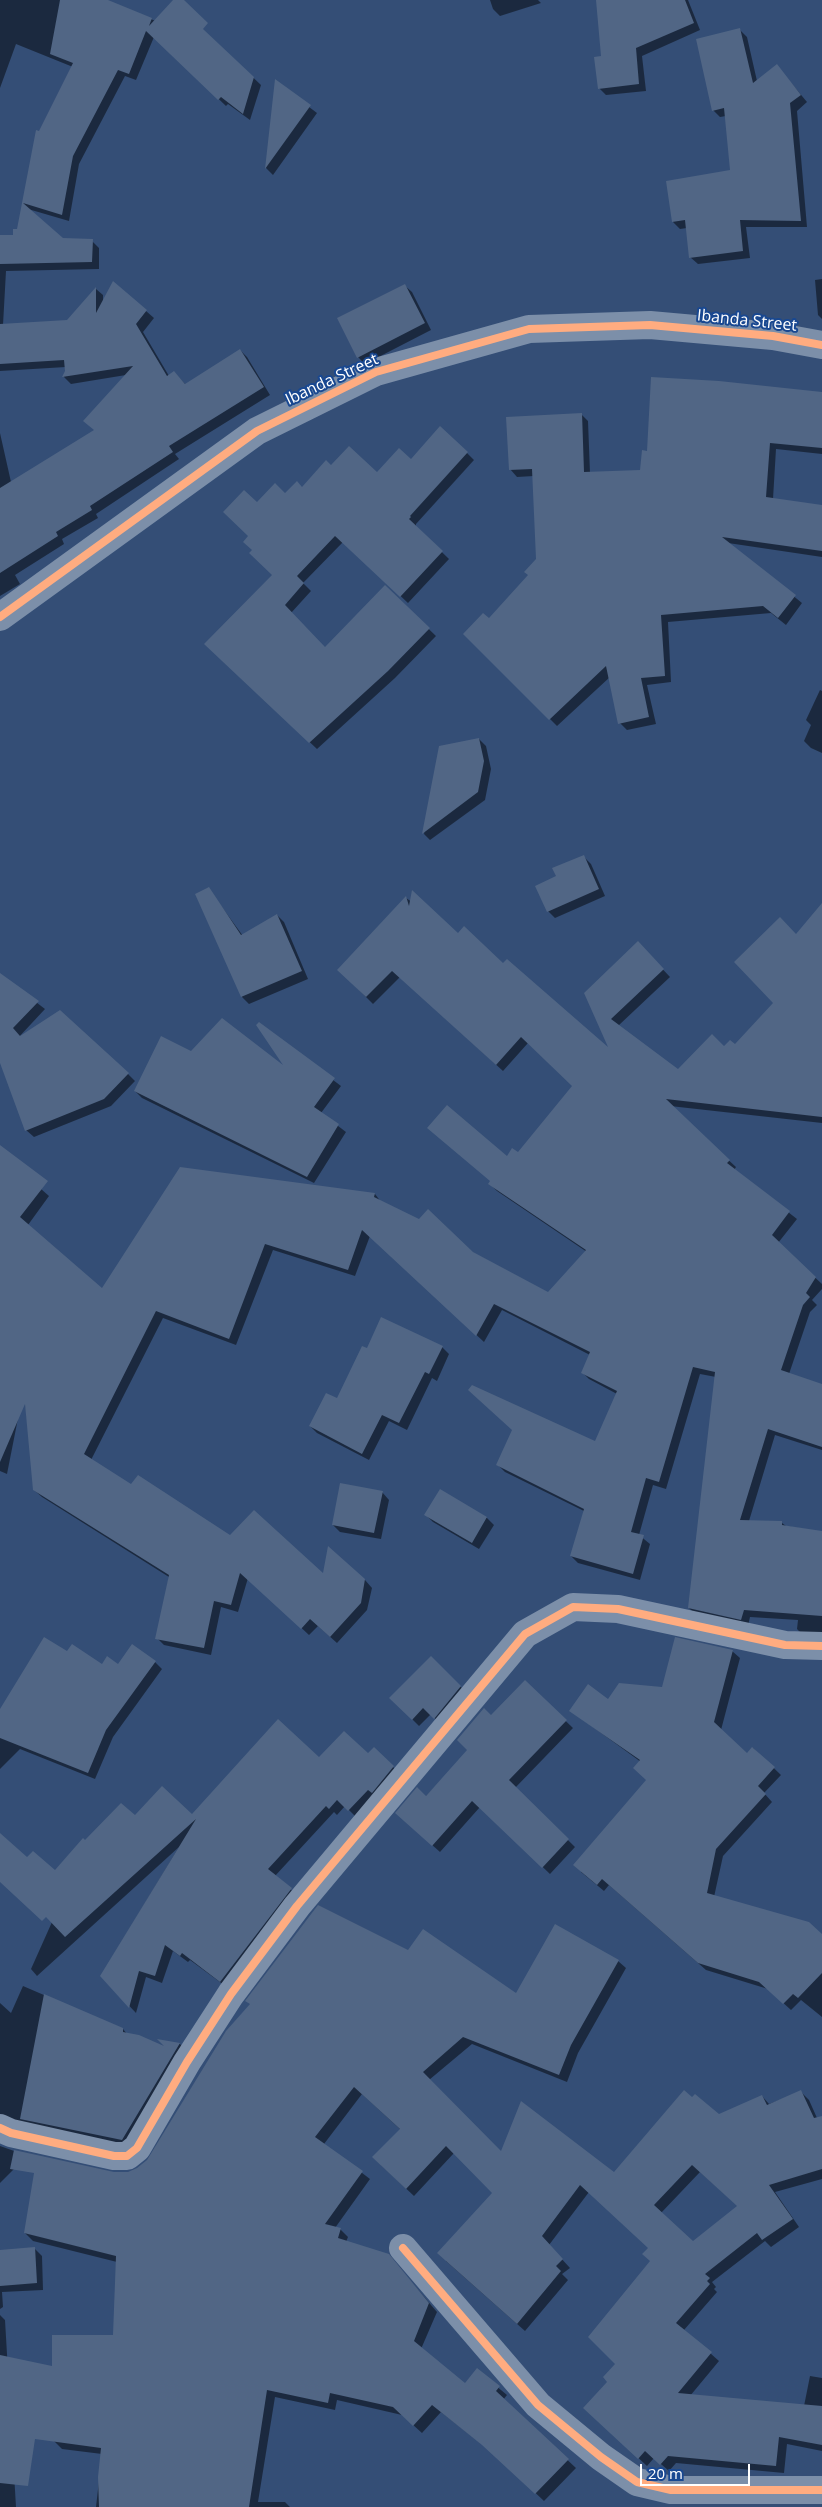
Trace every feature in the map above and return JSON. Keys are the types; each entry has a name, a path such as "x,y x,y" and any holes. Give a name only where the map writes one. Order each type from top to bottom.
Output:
{"street":[{"name":"Ibanda Street","path":"0,617 257,431 376,372 529,329 650,325 773,336 822,345"},
{"path":"0,2128 11,2133 114,2156 127,2156 137,2148 187,2062 231,1994 297,1906 525,1634 572,1606 618,1609 784,1645 822,1646"},
{"path":"403,2248 538,2405 601,2457 637,2482 671,2490 822,2490"}],"building":[{"path":"60,0 108,0 152,18 149,26 173,0 184,0 208,23 203,29 254,77 243,114 221,97 218,100 146,31 129,74 118,70 73,156 62,215 23,203 63,238 93,239 92,262 0,264 0,235 13,235 13,229 17,229 36,130 39,131 73,63 50,54"},
{"path":"596,0 685,0 694,23 636,48 639,84 598,89 594,57 601,56"},
{"path":"740,28 753,83 777,64 801,95 790,103 801,221 740,220 743,251 689,258 685,220 672,222 666,181 730,170 724,108 712,111 696,39"},
{"path":"275,79 311,105 265,169"},
{"path":"113,281 147,310 136,324 167,376 174,371 185,384 240,349 264,387 169,446 173,452 90,506 92,510 56,532 58,536 0,573 0,488 94,430 83,421 133,366 62,377 65,371 64,360 0,364 0,324 67,320 96,287 96,313"},
{"path":"405,284 425,323 357,358 337,318"},
{"path":"651,377 719,381 822,392 822,448 770,443 766,497 822,505 822,551 722,537 796,595 778,618 763,606 661,615 665,676 641,678 649,717 618,724 606,666 549,720 463,634 483,613 489,618 528,575 524,572 536,559 532,469 509,470 506,417 582,413 584,472 640,470 642,450 647,451"},
{"path":"440,426 468,452 409,519 443,551 400,597 335,536 297,576 304,583 285,605 325,647 385,585 430,628 388,671 309,743 204,644 272,575 249,553 252,550 243,542 248,536 223,512 244,490 257,502 275,483 285,493 297,481 302,487 326,460 331,465 349,446 377,472 399,448 411,459"},
{"path":"479,738 484,761 478,792 422,834 439,746"},
{"path":"584,855 599,889 547,912 535,886 556,876 552,868"},
{"path":"209,887 241,935 277,914 302,971 241,997 195,894"},
{"path":"412,890 458,933 464,926 503,963 507,959 608,1047 584,993 638,941 664,969 611,1019 678,1069 712,1034 724,1046 730,1040 735,1044 773,1003 734,962 780,917 796,934 822,903 822,1117 666,1099 730,1160 727,1163 790,1211 772,1235 816,1277 806,1293 810,1297 803,1305 781,1370 822,1384 822,1447 768,1429 740,1520 782,1521 782,1525 822,1531 822,1616 744,1610 741,1620 688,1608 715,1372 693,1367 659,1482 646,1478 631,1532 644,1535 633,1574 570,1556 584,1509 496,1465 512,1430 468,1390 472,1385 595,1441 617,1391 581,1373 590,1352 494,1304 476,1336 362,1230 348,1270 265,1244 229,1339 156,1311 84,1454 131,1484 138,1475 230,1535 254,1510 323,1573 328,1546 365,1579 361,1603 330,1637 310,1619 301,1629 240,1573 231,1605 214,1601 204,1648 155,1639 169,1575 33,1490 25,1404 0,1462 0,1145 48,1181 20,1217 102,1288 180,1167 375,1193 374,1197 419,1219 428,1209 473,1252 548,1292 586,1250 488,1184 490,1181 427,1128 447,1105 507,1156 512,1148 518,1152 572,1086 521,1037 496,1065 392,971 366,997 337,970 406,896 409,906"},
{"path":"0,973 39,1001 13,1028 20,1036 60,1010 129,1073 104,1099 25,1131 0,1063"},
{"path":"222,1018 283,1065 256,1025 259,1022 335,1078 314,1107 339,1124 307,1177 134,1091 161,1036 191,1051"},
{"path":"381,1317 443,1346 429,1374 425,1372 399,1423 382,1415 362,1454 309,1426 326,1393 337,1398 362,1346 367,1348"},
{"path":"340,1483 383,1491 374,1533 332,1525"},
{"path":"440,1489 487,1517 472,1543 424,1515"},
{"path":"44,1637 67,1651 72,1644 102,1664 107,1656 118,1664 132,1644 156,1661 106,1730 88,1773 0,1738 0,1709"},
{"path":"675,1637 733,1650 714,1722 747,1753 752,1747 775,1767 758,1786 766,1794 716,1849 707,1893 809,1922 822,1934 822,1973 798,1998 793,1994 783,2004 759,1982 698,1963 602,1879 597,1885 573,1865 646,1780 633,1768 640,1760 569,1711 588,1684 608,1699 619,1683 662,1687"},
{"path":"431,1656 461,1686 434,1719 423,1708 412,1720 389,1698"},
{"path":"525,1680 567,1720 509,1780 569,1839 542,1868 472,1801 432,1846 395,1813 417,1787 426,1796 467,1750 457,1740 484,1708 491,1715"},
{"path":"278,1719 319,1757 344,1731 368,1753 374,1747 394,1766 372,1793 368,1790 348,1811 337,1800 329,1809 326,1806 268,1869 292,1888 220,1982 182,1953 180,1956 165,1945 155,1976 139,1971 129,2008 100,1976 196,1819 65,1937 46,1917 42,1921 0,1882 0,1833 27,1857 33,1851 55,1870 83,1838 85,1840 121,1803 135,1815 162,1786 192,1814"},
{"path":"318,1905 408,1950 423,1929 516,1993 555,1924 619,1960 571,2045 559,2075 463,2037 423,2072 501,2151 521,2101 614,2172 684,2090 692,2097 695,2094 719,2114 762,2095 767,2105 801,2090 814,2118 822,2116 822,2169 769,2185 793,2219 762,2240 757,2233 705,2274 710,2278 707,2281 710,2284 676,2323 712,2352 678,2393 822,2406 822,2445 779,2437 776,2466 668,2456 660,2465 645,2451 638,2459 583,2408 607,2382 603,2377 615,2364 588,2337 650,2261 642,2254 648,2248 580,2185 542,2236 563,2259 556,2266 561,2271 517,2324 437,2253 492,2193 446,2146 406,2189 372,2157 400,2129 354,2087 315,2137 363,2171 325,2224 341,2228 338,2238 389,2254 429,2303 414,2341 465,2383 477,2368 500,2386 496,2391 569,2459 535,2494 482,2445 432,2405 413,2426 393,2407 330,2393 328,2403 267,2390 249,2507 99,2507 98,2477 101,2448 35,2439 28,2486 0,2483 0,2355 52,2366 52,2335 113,2335 116,2256 24,2233 34,2173 10,2169 14,2150 114,2172 128,2172 137,2168 147,2160 226,2031 250,2004 245,2001","holes":["692,2165 737,2206 693,2241 654,2205"]},
{"path":"44,1994 123,2028 123,2032 139,2035 164,2046 157,2039 180,2043 122,2140 20,2119"},
{"path":"35,2247 37,2283 0,2286 0,2250"}],"cycle path":[{"path":"0,617 257,431 376,372 529,329 650,325 773,336 822,345"},
{"path":"0,2128 11,2133 114,2156 127,2156 137,2148 187,2062 231,1994 297,1906 525,1634 573,1607 618,1609 785,1645 822,1646"},
{"path":"403,2248 538,2405 601,2457 637,2482 671,2490 822,2490"}]}
